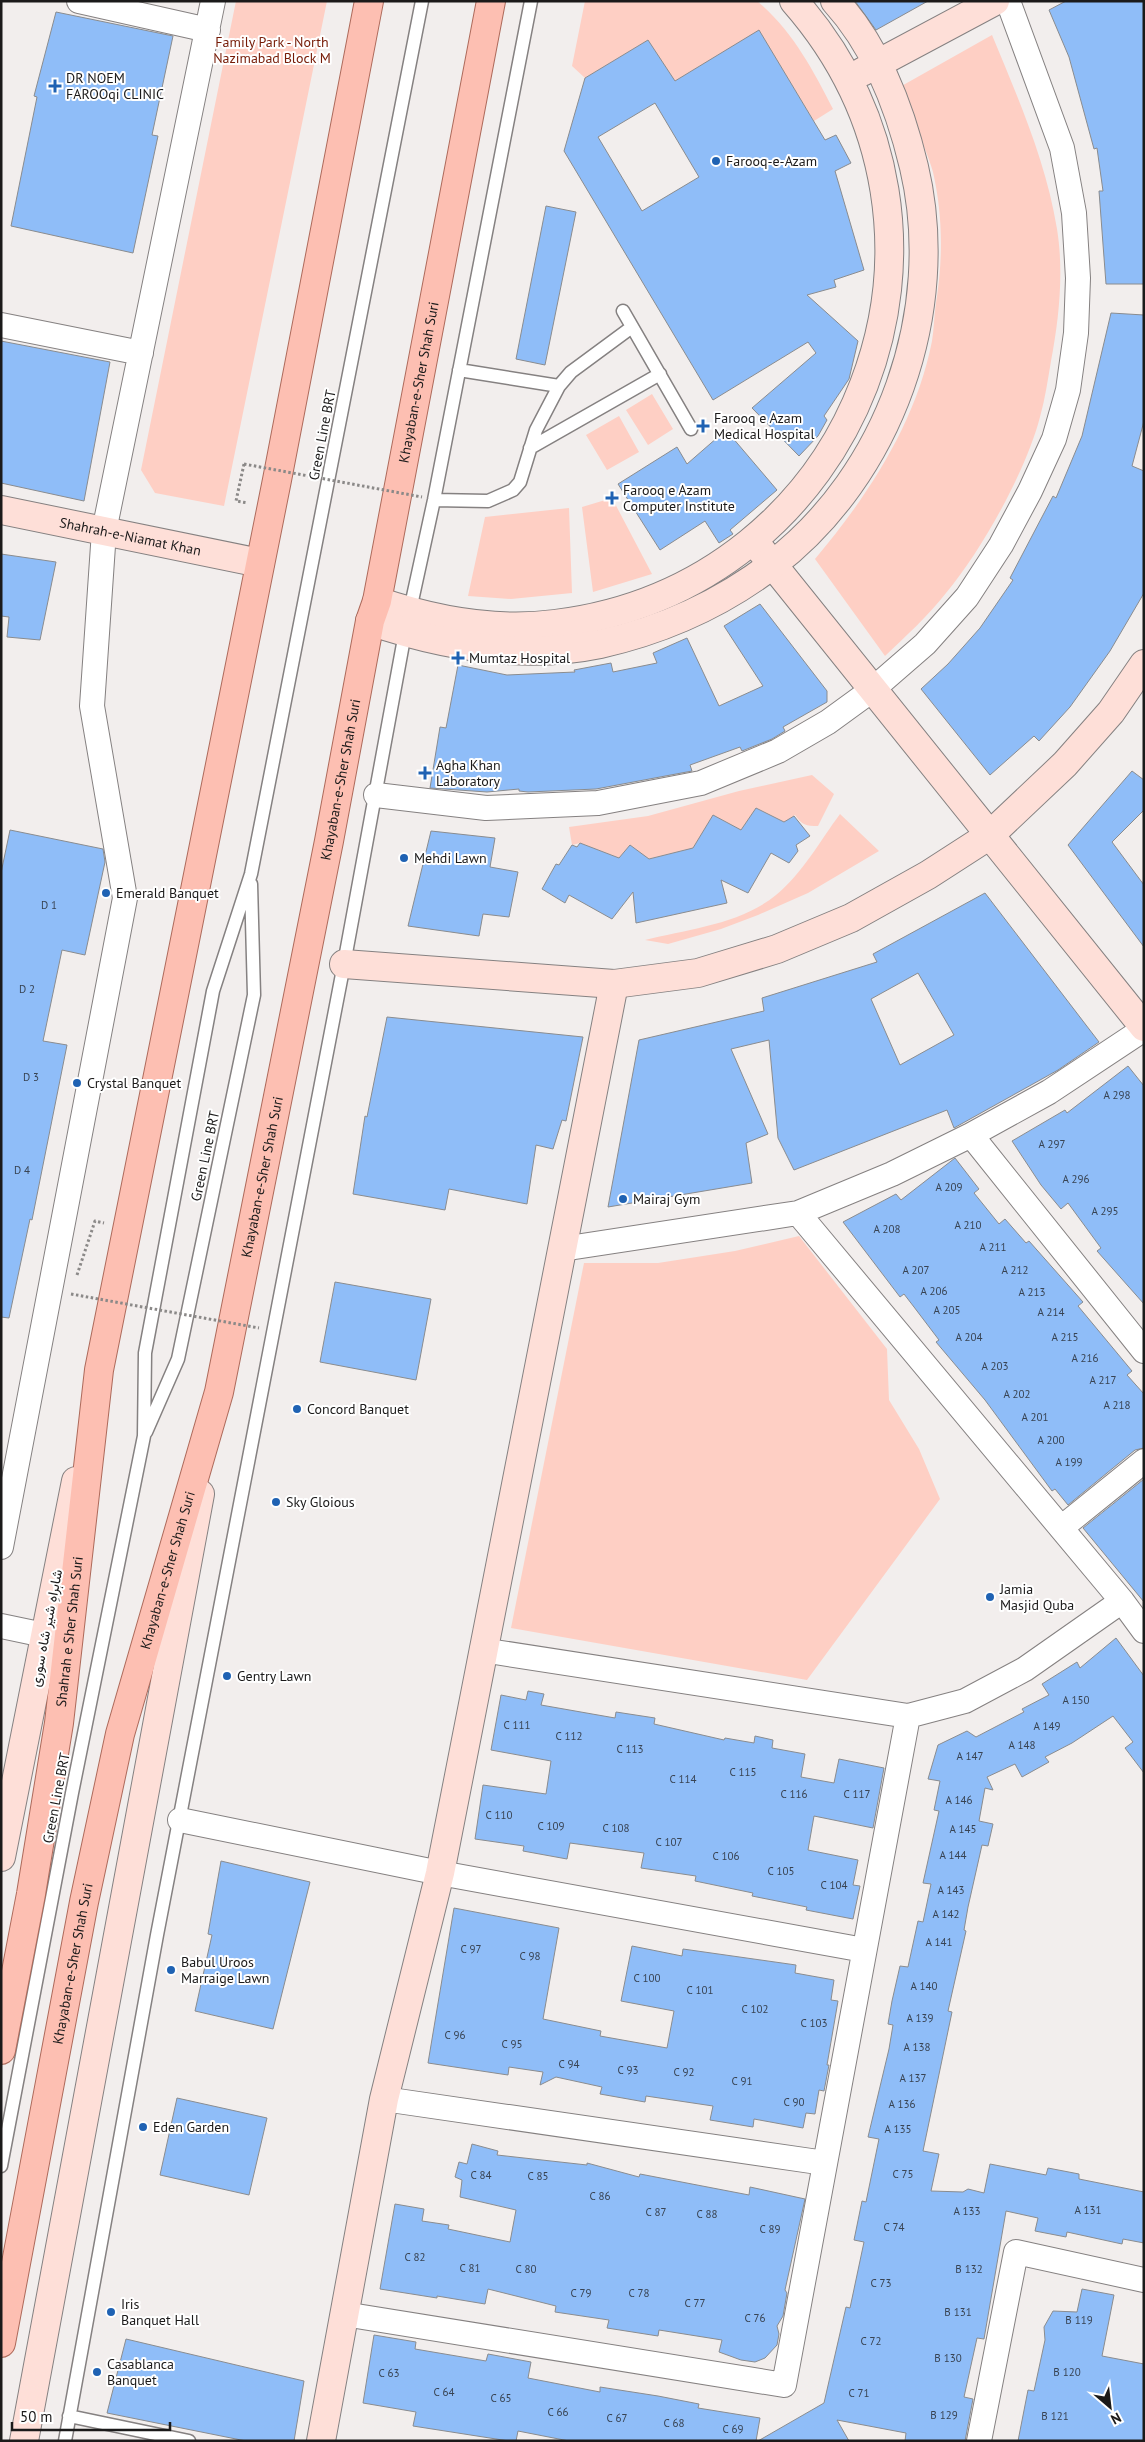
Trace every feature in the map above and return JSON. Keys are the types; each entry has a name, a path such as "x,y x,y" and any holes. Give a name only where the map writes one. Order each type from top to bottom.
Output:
{"main road":[{"path":"99,1370 260,563 369,1"},
{"name":"Khayaban-e-Sher Shah Suri","path":"1,2343 84,1902 120,1734 219,1392 327,850 491,1"},
{"name":"Shahrah e Sher Shah Suri","path":"1,2050 31,1894 59,1723 99,1370"}],"street":[{"path":"79,1 208,30"},
{"path":"1,1547 125,898 92,706 104,530 213,1"},
{"path":"408,623 482,625 564,622 626,609 693,581 753,540 799,496 836,444 864,387 883,326 890,263 887,200 874,138 850,79 817,27 794,1"},
{"path":"373,611 469,647 533,651 598,644 660,627 719,600 773,564 823,517 865,461 896,399 916,333 924,264 921,195 905,128 878,64 835,1"},
{"path":"850,79 996,1"},
{"path":"376,795 486,808 598,804 692,785 778,751 828,722 872,690 925,644 972,589 1001,546 1030,491 1054,439 1068,390 1076,333 1078,278 1074,213 1062,148 1008,1"},
{"path":"1,325 141,352"},
{"name":"Shahrah-e-Niamat Khan","path":"1,510 260,563"},
{"path":"562,1248 798,1213 892,1174 971,1135 1050,1092 1144,1028 753,540"},
{"path":"344,964 614,984 698,972 778,949 859,913 928,876 990,835 1065,764 1111,712 1144,664"},
{"path":"321,2441 384,2099 440,1873 482,1650 614,984"},
{"path":"971,1135 1144,1351"},
{"path":"798,1213 1122,1601 1144,1631"},
{"name":"شاہراہِ شیر شاہ سوری","path":"1,1857 44,1635 99,1370"},
{"path":"24,2441 219,1392"},
{"path":"1061,1528 1144,1461"},
{"path":"482,1650 908,1716 965,1702 1025,1668 1122,1601"},
{"path":"1,1626 44,1635"},
{"path":"344,2314 784,2385 908,1716"},
{"path":"180,1820 440,1873 864,1950"},
{"path":"384,2099 825,2164"},
{"path":"979,2441 1016,2252 1144,2280"}],"lane":[{"name":"Green Line BRT","path":"1,2166 72,1793 144,1436 145,1353 213,991 251,874 422,1"},
{"path":"65,2441 180,1820 376,795 408,623 428,499 459,370 531,1"},
{"path":"622,311 691,429"},
{"path":"428,499 488,501 513,490 520,482 536,430 560,386 571,372 632,327"},
{"path":"459,370 560,386"},
{"path":"530,448 660,374"},
{"name":"Green Line BRT","path":"144,1436 178,1359 254,995 251,874"},
{"path":"69,2416 189,2441"}],"path":[{"path":"244,464 428,499"},
{"path":"77,1276 95,1221"},
{"path":"74,1285 71,1294 259,1328"}],"green space":[{"name":"Family Park - North Nazimabad Block M","path":"236,1 327,1 224,506 155,493 141,470"},
{"path":"585,1 757,1 781,25 801,51 833,109 814,121 759,31 675,81 648,40 585,78 572,66"},
{"path":"992,35 1038,154 1046,179 1057,229 1060,295 1048,382 1040,417 1024,461 1014,485 988,533 960,575 939,601 917,626 885,656 815,559 853,510 887,457 914,401 925,371 932,341 941,254 939,205 930,162 898,88"},
{"path":"652,394 673,429 648,445 626,410"},
{"path":"619,416 639,452 607,470 586,435"},
{"path":"612,498 652,574 593,592 582,507"},
{"path":"569,508 572,593 511,599 468,596 485,517"},
{"path":"812,775 834,794 818,826 805,824 795,815 784,822 756,808 741,830 713,815 690,853 685,850 648,859 630,845 619,858 580,843 572,845 569,827 648,816 739,791"},
{"path":"840,814 879,851 808,893 758,915 721,929 668,944 645,940 731,919 762,905 776,895 794,877"},
{"path":"799,1236 887,1349 889,1400 919,1449 940,1499 807,1680 511,1628 584,1263 658,1263 735,1251"}],"building":[{"path":"855,1 928,1 876,30"},
{"path":"1066,1 1144,1 1144,284 1106,284 1099,191 1103,191 1097,148 1094,149 1069,57 1049,10"},
{"path":"56,12 173,36 152,135 158,136 133,253 11,226 37,97 34,96"},
{"path":"759,30 825,140 836,135 851,163 835,171 864,270 834,280 836,287 807,295 858,341 849,379 824,416 827,420 818,436 799,456 752,408 816,353 808,342 713,400 564,151 585,78 648,40 675,81","holes":["655,103 699,177 642,211 598,137"]},
{"path":"546,206 576,212 545,365 516,359"},
{"path":"1111,313 1144,315 1144,421 1132,466 1144,471 1144,593 1110,651 1070,707 1039,741 1034,736 990,775 921,689 948,664 980,628 1013,580 1010,578 1053,496 1056,498 1082,436"},
{"path":"1,341 110,362 84,501 1,483"},
{"path":"726,430 777,490 730,530 733,534 719,543 705,521 660,550 618,484 677,447 687,464"},
{"path":"1,554 56,562 40,640 7,637 9,617 1,616"},
{"path":"760,604 827,691 827,702 783,727 785,731 772,739 742,751 740,747 690,765 692,771 596,789 528,792 519,791 519,789 487,792 430,788 440,727 446,728 458,665 507,675 575,672 574,670 611,663 613,672 657,663 653,653 687,638 719,706 763,686 724,626"},
{"path":"1132,771 1144,780 1144,810 1112,842 1144,885 1144,947 1068,845"},
{"path":"756,808 784,822 794,816 810,836 796,845 798,851 789,863 771,853 748,893 721,880 727,903 636,923 633,892 612,919 569,895 565,903 542,889 556,864 559,865 572,845 577,847 580,843 619,858 630,845 649,859 693,848 713,815 741,830"},
{"path":"10,830 103,849 105,862 85,955 62,950 43,1041 67,1045 32,1220 30,1219 9,1318 1,1317 1,873"},
{"path":"431,831 495,838 490,867 518,872 509,917 483,914 479,936 408,926"},
{"path":"985,893 1099,1042 1058,1070 954,1128 947,1110 794,1170 778,1138 769,1040 731,1049 768,1134 746,1143 752,1183 608,1207 639,1040 764,1011 762,998 877,962 873,954","holes":["918,973 954,1035 900,1065 871,999"]},
{"path":"387,1017 583,1037 566,1121 562,1120 553,1149 536,1145 527,1204 449,1189 445,1210 353,1194 365,1116 367,1117"},
{"path":"1128,1066 1144,1086 1144,1304 1097,1251 1101,1248 1068,1203 1061,1209 1041,1185 1012,1141 1065,1110 1067,1113"},
{"path":"955,1158 979,1189 974,1193 999,1224 1005,1219 1026,1243 1029,1241 1083,1302 1078,1306 1132,1371 1127,1375 1144,1394 1144,1448 1135,1450 1068,1505 1055,1489 1052,1491 985,1400 936,1342 939,1340 904,1294 900,1297 843,1222 896,1194 901,1200"},
{"path":"335,1282 431,1299 416,1380 320,1362"},
{"path":"1144,1479 1144,1602 1083,1528"},
{"path":"1116,1638 1144,1676 1144,1773 1125,1748 1133,1742 1113,1716 1072,1743 1045,1757 1049,1762 1022,1777 1015,1764 987,1777 993,1790 985,1788 979,1821 993,1824 988,1846 982,1845 968,1907 964,1930 966,1931 948,2011 952,2012 923,2151 939,2154 931,2191 963,2192 968,2189 984,2193 990,2164 1046,2175 1048,2168 1079,2174 1079,2179 1144,2192 1144,2243 1123,2239 1122,2244 1067,2232 1066,2237 1035,2231 1038,2218 1006,2211 984,2339 977,2338 964,2397 973,2399 965,2441 905,2441 906,2433 837,2420 849,2441 758,2441 824,2403 846,2307 850,2308 864,2242 854,2240 862,2201 866,2202 879,2139 868,2137 889,2049 893,2025 888,2024 892,2001 900,1966 908,1967 918,1921 923,1922 931,1884 923,1883 939,1811 934,1810 940,1781 928,1779 938,1745 967,1731 976,1737 1024,1712 1022,1709 1049,1695 1042,1684 1077,1662 1080,1668"},
{"path":"528,1691 544,1694 541,1705 615,1718 616,1712 655,1718 654,1724 724,1740 725,1738 754,1743 755,1736 773,1740 772,1748 805,1754 801,1777 834,1783 839,1759 884,1768 873,1828 814,1816 808,1850 858,1860 853,1885 860,1886 853,1919 806,1910 807,1907 752,1896 753,1893 695,1881 696,1876 641,1868 644,1853 570,1843 567,1859 523,1851 524,1846 475,1839 483,1785 546,1794 551,1761 491,1750 501,1695 526,1700"},
{"path":"221,1861 310,1882 273,2029 195,2011 212,1935 208,1934"},
{"path":"454,1908 559,1928 543,2019 601,2031 600,2036 667,2048 674,2011 621,2001 632,1946 682,1956 683,1949 796,1965 795,1973 834,1980 831,2000 838,2001 827,2065 829,2065 824,2091 819,2090 815,2114 806,2113 803,2128 754,2119 753,2127 710,2120 713,2106 646,2096 645,2102 600,2094 602,2087 556,2077 540,2085 543,2072 509,2067 508,2075 428,2063"},
{"path":"177,2098 267,2118 249,2195 160,2175"},
{"path":"472,2144 498,2151 497,2155 587,2165 587,2163 639,2177 640,2174 749,2195 750,2187 805,2199 785,2290 787,2293 783,2316 777,2326 779,2334 777,2345 765,2358 755,2362 741,2360 719,2352 722,2340 659,2330 658,2336 607,2328 609,2320 555,2312 556,2306 488,2289 485,2304 380,2289 395,2204 424,2209 422,2221 449,2225 448,2229 510,2242 516,2210 460,2197 462,2180 455,2177 459,2162 467,2164"},
{"path":"1082,2289 1114,2295 1102,2356 1144,2364 1144,2441 1018,2441 1028,2390 1034,2391 1045,2340 1044,2327 1053,2311 1077,2312"},
{"path":"374,2335 416,2342 415,2349 486,2361 488,2354 531,2362 528,2378 600,2392 600,2387 658,2396 699,2404 698,2408 760,2418 756,2441 569,2441 518,2431 516,2441 509,2441 413,2426 416,2412 363,2403"},
{"path":"126,2339 304,2381 294,2441 246,2441 107,2413"}],"place":[{"name":"DR NOEM FAROOqi CLINIC","path":"55,86"},
{"name":"Farooq-e-Azam","path":"716,161"},
{"name":"Farooq e Azam Medical Hospital","path":"703,426"},
{"name":"Farooq e Azam Computer Institute","path":"612,498"},
{"name":"Mumtaz Hospital","path":"458,658"},
{"name":"Agha Khan Laboratory","path":"425,773"},
{"name":"Mehdi Lawn","path":"404,858"},
{"name":"Emerald Banquet","path":"106,893"},
{"name":"Crystal Banquet","path":"77,1083"},
{"name":"Mairaj Gym","path":"623,1199"},
{"name":"Concord Banquet","path":"297,1409"},
{"name":"Sky Gloious","path":"276,1502"},
{"name":"Jamia Masjid Quba","path":"990,1597"},
{"name":"Gentry Lawn","path":"227,1676"},
{"name":"Babul Uroos Marraige Lawn","path":"171,1970"},
{"name":"Eden Garden","path":"143,2127"},
{"name":"Iris Banquet Hall","path":"111,2312"},
{"name":"Casablanca Banquet","path":"97,2372"}]}
